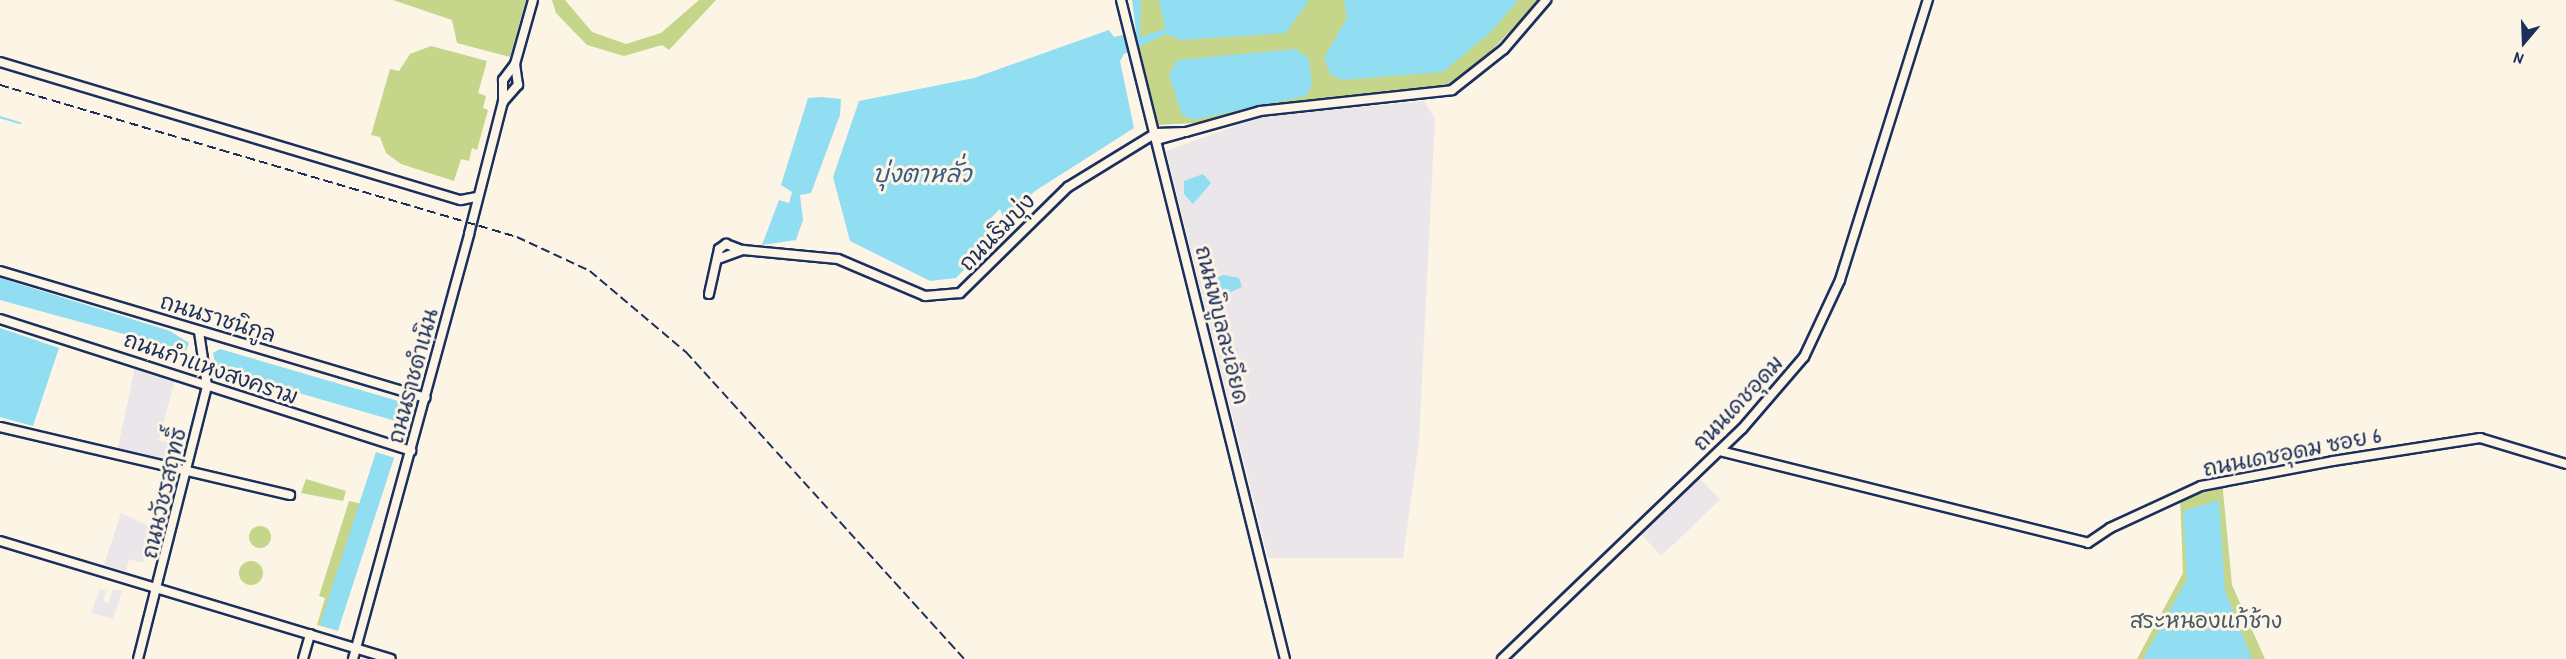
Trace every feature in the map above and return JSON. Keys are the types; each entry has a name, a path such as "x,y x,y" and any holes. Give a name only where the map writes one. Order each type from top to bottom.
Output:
{"street":[{"path":"503,102 503,80 515,64 533,0"},
{"name":"ถนนพิบูลละเอียด","path":"1121,0 1285,659"},
{"name":"ถนนริมบุ่ง","path":"709,294 718,259 743,250 838,260 925,296 949,297 972,284 1068,187 1156,136 1186,132 1260,111 1452,90 1504,49 1546,0"},
{"name":"ถนนเดชอุดม","path":"1502,659 1720,451 1776,393 1817,333 1840,280 1928,0"},
{"path":"0,62 461,200 472,210"},
{"path":"503,102 518,85 515,64"},
{"name":"ถนนราชดำเนิน","path":"353,659 411,451 472,210 503,102"},
{"path":"461,200 476,197"},
{"name":"ถนนราชนิกูล","path":"0,271 425,398"},
{"name":"ถนนกำแหงสงคราม","path":"0,319 411,451"},
{"name":"ถนนวัชรสฤทธิ์","path":"138,659 161,587 207,386 198,332"},
{"path":"0,427 186,474 290,495"},
{"name":"ถนนเดชอุดม ซอย 6","path":"1720,451 2088,543 2109,528 2201,486 2333,461 2480,438 2566,464"},
{"path":"0,541 161,587 391,659"},
{"path":"303,659 309,634"}],"shaded area":[{"path":"1424,101 1435,118 1419,441 1403,558 1268,558 1166,151 1260,117"},
{"path":"135,367 175,380 159,440 186,448 181,468 117,452"},
{"path":"1699,478 1720,500 1662,556 1641,534"},
{"path":"121,513 155,529 143,563 129,559 126,571 104,565"},
{"path":"100,589 106,591 103,601 108,603 113,589 122,591 113,619 91,613"}],"green space":[{"path":"393,0 526,0 510,57 457,43 452,20"},
{"path":"552,0 565,0 592,32 626,44 661,33 699,0 716,0 669,50 662,45 624,56 587,45 556,13"},
{"path":"1139,0 1540,0 1469,74 1445,87 1270,104 1195,123 1157,125 1138,56"},
{"path":"431,46 487,61 478,93 486,96 483,108 488,110 477,150 472,148 469,161 461,159 454,181 401,164 386,153 380,137 371,135 390,69 399,71 410,54"},
{"path":"306,479 346,491 343,501 301,493"},
{"name":"สระหนองแก้ช้าง","path":"2222,480 2232,585 2265,659 2137,659 2183,573 2180,495"},
{"path":"349,501 363,504 332,629 317,625 325,598 319,596"},
{"path":"256,526 264,526 271,533 271,541 264,548 256,548 249,541 249,533"},
{"path":"251,561 260,564 263,573 260,582 251,585 242,582 239,573 242,564"}],"water":[{"name":"บุ่งตาหลั่ว","path":"1132,0 1141,0 1140,37 1165,29 1159,0 1309,0 1286,33 1180,40 1166,34 1124,54 1120,61 1134,128 1035,191 1004,220 1000,209 990,219 995,223 1003,223 1017,209 1019,212 956,278 930,281 850,241 833,177 859,101 974,78 1109,30 1114,37 1136,32"},
{"path":"1344,0 1518,0 1492,31 1443,72 1342,80 1330,74 1324,58 1347,18"},
{"path":"1296,49 1309,59 1312,85 1306,96 1193,120 1182,115 1169,75 1177,60"},
{"path":"808,98 841,99 840,115 811,193 800,195 803,220 796,240 762,245 779,200 789,203 792,192 781,185"},
{"path":"1203,174 1211,183 1193,204 1184,194 1184,181"},
{"path":"1224,275 1239,278 1242,287 1215,299 1207,280"},
{"path":"0,278 170,331 189,343 186,351 0,300"},
{"path":"0,328 59,348 33,426 0,417"},
{"path":"220,349 412,405 406,424 216,369 213,353"},
{"path":"376,452 394,458 338,631 320,625"},
{"name":"สระหนองแก้ช้าง","path":"2219,500 2225,591 2252,659 2143,659 2187,579 2183,511"}],"waterway":[{"path":"0,117 20,123"}],"railway":[{"path":"0,85 517,237 590,271 686,352 964,659"}]}
